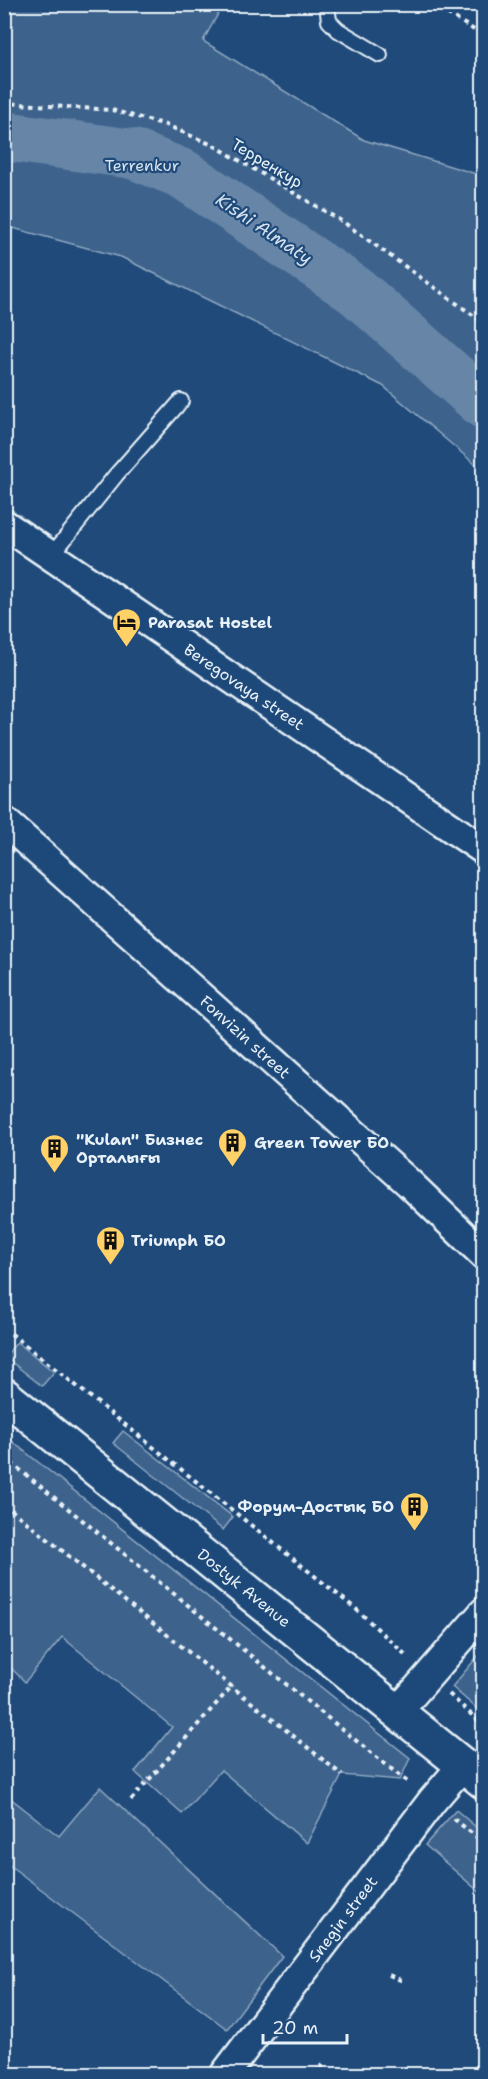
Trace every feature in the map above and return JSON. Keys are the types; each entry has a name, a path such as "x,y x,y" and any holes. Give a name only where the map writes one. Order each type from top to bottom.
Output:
{"main road":[{"name":"Dostyk Avenue","path":"4,1395 473,1774"}],"street":[{"name":"Beregovaya street","path":"4,524 483,850"},
{"name":"Fonvizin street","path":"4,821 409,1184 483,1255"},
{"path":"397,1712 483,1612"},
{"name":"Snegin street","path":"225,2074 432,1801 473,1774"}],"lane":[{"path":"327,4 329,21 338,30 380,56"},
{"path":"51,555 181,400"}],"path":[{"path":"432,4 483,36"},
{"name":"Терренкур","path":"4,103 112,111 166,125 215,146 343,222 477,318 483,325"},
{"path":"4,1328 356,1609 483,1726"},
{"path":"4,1457 411,1785"},
{"path":"4,1504 342,1775"},
{"path":"131,1800 232,1686"},
{"path":"449,1815 483,1843"},
{"path":"389,1975 403,1982"},
{"path":"320,2065 330,2074"}],"green space":[{"name":"Terrenkur","path":"4,5 223,5 203,41 364,140 483,176 483,471 383,386 121,257 5,226"},
{"path":"17,1342 54,1372 42,1386 5,1357"},
{"path":"123,1431 233,1517 223,1530 113,1443"},
{"path":"4,1435 410,1758 400,1780 342,1775 307,1843 221,1770 182,1814 135,1772 172,1727 62,1637 25,1682 5,1662 5,1600 11,1592 4,1586"},
{"path":"483,1650 483,1714 452,1687"},
{"path":"100,1787 282,1956 227,2029 5,1862 5,1794 59,1836"},
{"path":"456,1810 483,1833 483,1895 425,1845"}],"waterway":[{"name":"Kіshі Almaty","path":"4,136 133,154 183,174 356,291 484,404"}],"place":[{"name":"Parasat Hostel","path":"127,648"},
{"name":"Green Tower БО","path":"233,1168"},
{"name":"\"Kulan\" Бизнес Орталығы","path":"55,1174"},
{"name":"Triumph БО","path":"110,1266"},
{"name":"Форум-Достық БО","path":"415,1532"}]}
